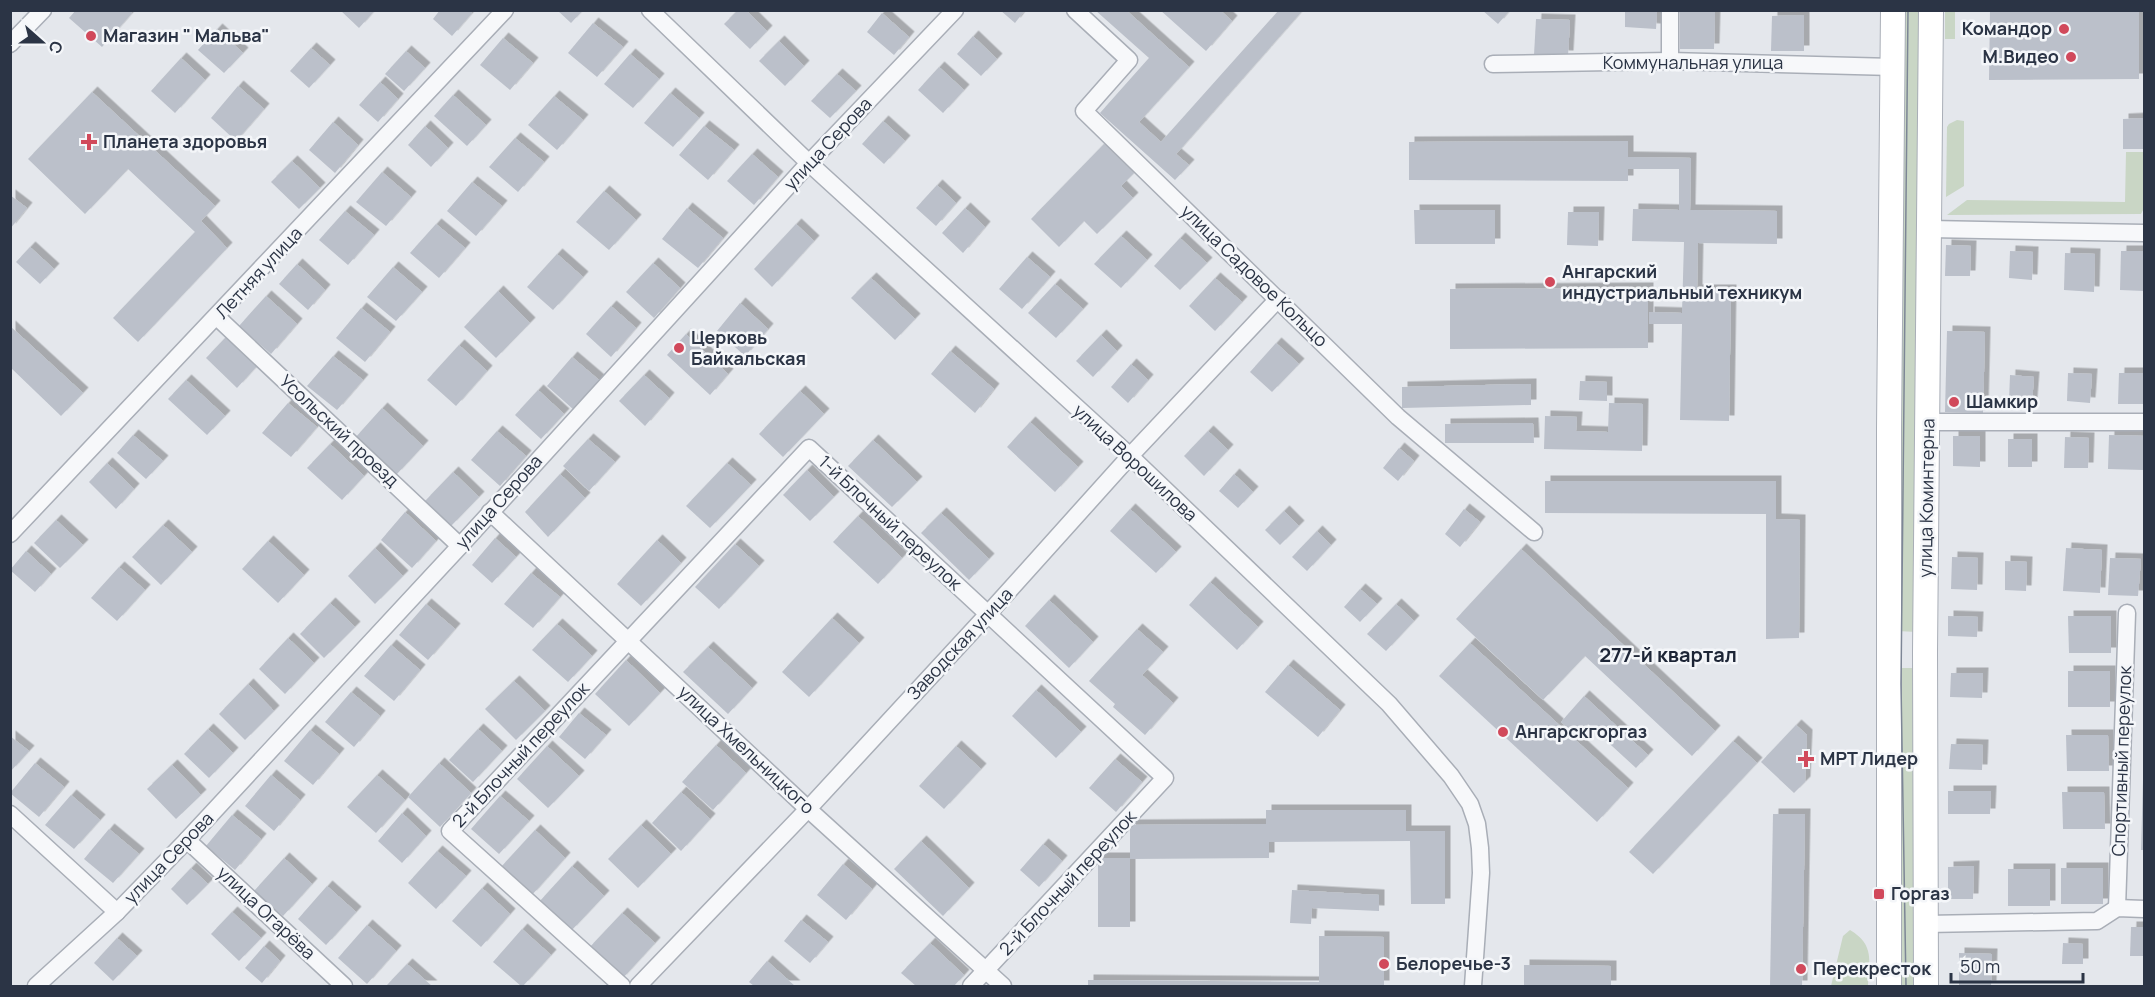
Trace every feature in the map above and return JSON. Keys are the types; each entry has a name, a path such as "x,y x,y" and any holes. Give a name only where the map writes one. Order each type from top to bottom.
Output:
{"street":[{"path":"10,44 43,10"},
{"name":"Летняя улица","path":"10,534 505,10"},
{"name":"улица Ворошилова","path":"650,10 809,163 1130,456 1389,704 1451,776 1470,804 1477,825 1481,873 1473,987"},
{"name":"улица Серова","path":"36,987 117,912 187,840 460,546 809,163 955,10"},
{"name":"улица Садовое Кольцо","path":"1075,10 1129,60 1084,111 1398,417 1534,532"},
{"path":"1670,10 1670,61"},
{"name":"улица Коминтерна","path":"1889,987 1888,652 1893,10"},
{"name":"улица Коминтерна","path":"1926,987 1925,652 1931,10"},
{"name":"Коммунальная улица","path":"1493,64 1670,61 1893,67"},
{"path":"1930,229 2145,233"},
{"name":"Заводская улица","path":"638,987 808,808 988,614 1130,456 1278,299"},
{"name":"Усольский проезд","path":"217,317 460,546"},
{"path":"1928,422 2145,422"},
{"name":"1-й Блочный переулок","path":"629,641 809,448 1165,778"},
{"name":"улица Хмельницкого","path":"490,512 1003,987"},
{"name":"Спортивный переулок","path":"2117,908 2127,613"},
{"name":"2-й Блочный переулок","path":"622,987 450,831 629,641"},
{"path":"1888,652 1925,652"},
{"name":"2-й Блочный переулок","path":"971,987 1165,778"},
{"path":"10,814 117,912"},
{"name":"улица Огарёва","path":"187,840 344,987"},
{"path":"1926,924 2097,921 2117,908 2145,909"}],"green space":[{"path":"1920,10 1917,632 1897,631 1898,11"},
{"path":"1945,11 1955,11 1955,39 1945,39"},
{"path":"1957,120 1964,121 1964,186 1946,197 1947,127"},
{"path":"2126,152 2144,152 2144,208 2141,214 1947,215 1967,200 2125,202"},
{"path":"1896,668 1916,668 1916,986 1896,986"},
{"path":"1850,930 1864,942 1869,954 1868,986 1831,986 1843,936"}],"building":[{"path":"76,10 129,10 132,13 102,47 69,18"},
{"path":"340,10 375,10 359,28"},
{"path":"440,10 470,10 472,13 452,36 433,19"},
{"path":"557,10 583,10 571,23"},
{"path":"738,10 746,10 767,31 750,49 724,24"},
{"path":"1000,10 1025,10 1015,23"},
{"path":"1095,10 1126,10 1189,67 1139,122 1161,142 1279,10 1303,10 1176,154 1189,165 1175,180 1100,113 1149,58"},
{"path":"1160,10 1220,10 1232,21 1206,51"},
{"path":"1482,10 1510,10 1498,24"},
{"path":"1625,10 1657,10 1656,29 1625,27"},
{"name":"Командор","path":"1990,10 2139,10 2139,79 1989,80"},
{"path":"1680,11 1715,12 1714,49 1680,49"},
{"path":"882,13 909,37 894,55 867,32"},
{"path":"1804,15 1804,51 1771,51 1772,16"},
{"path":"1536,19 1570,20 1568,56 1534,55"},
{"path":"593,23 623,47 597,77 568,53"},
{"path":"217,29 243,53 224,73 198,50"},
{"path":"973,36 997,59 981,76 957,54"},
{"path":"503,38 533,63 510,90 480,65"},
{"path":"779,41 804,66 785,86 759,61"},
{"path":"311,48 330,65 309,88 290,71"},
{"path":"406,51 425,68 404,91 385,74"},
{"path":"630,54 659,79 633,108 604,84"},
{"path":"181,58 205,80 175,113 151,91"},
{"path":"939,67 964,90 943,113 918,90"},
{"path":"837,74 856,91 830,118 811,101"},
{"path":"380,82 398,99 378,122 359,105"},
{"path":"238,86 264,109 236,141 211,118"},
{"path":"92,92 215,206 201,221 227,248 138,342 113,318 195,232 128,169 85,214 28,159"},
{"path":"670,93 699,118 673,147 644,123"},
{"path":"453,95 486,125 467,146 434,116"},
{"path":"554,96 583,120 557,150 528,125"},
{"path":"2144,118 2144,149 2123,149 2123,119"},
{"path":"883,121 905,141 884,164 862,144"},
{"path":"333,122 358,145 335,173 309,150"},
{"path":"425,126 448,148 431,167 408,145"},
{"path":"704,126 734,150 708,180 679,155"},
{"path":"515,138 544,162 518,192 489,167"},
{"path":"1628,141 1628,157 1691,158 1690,210 1777,211 1777,244 1698,243 1697,290 1731,290 1729,421 1680,420 1682,324 1649,324 1649,312 1682,313 1684,242 1632,241 1633,209 1679,210 1679,169 1628,169 1628,181 1409,180 1409,142"},
{"path":"1104,144 1134,173 1121,186 1133,198 1097,234 1084,221 1059,247 1031,219"},
{"path":"752,154 778,177 754,205 727,181"},
{"path":"292,161 320,188 299,209 271,182"},
{"path":"382,172 411,197 386,226 356,202"},
{"path":"472,182 502,206 476,236 447,211"},
{"path":"937,185 956,203 936,226 916,208"},
{"path":"604,191 636,220 609,250 576,222"},
{"path":"10,195 27,208 10,229"},
{"path":"687,208 723,238 698,268 662,239"},
{"path":"965,208 985,227 963,253 942,233"},
{"path":"1414,210 1495,210 1495,244 1415,244"},
{"path":"345,211 374,235 348,265 319,240"},
{"path":"1568,212 1599,212 1598,246 1567,245"},
{"path":"436,224 465,248 439,278 410,253"},
{"path":"796,224 814,241 772,287 754,269"},
{"path":"1121,236 1147,260 1121,288 1094,264"},
{"path":"1180,238 1207,263 1180,290 1154,266"},
{"path":"1946,245 1971,246 1970,276 1945,276"},
{"path":"30,247 54,269 40,284 16,262"},
{"path":"2010,251 2033,252 2032,280 2009,278"},
{"path":"2121,251 2144,251 2144,291 2120,290"},
{"path":"2065,253 2095,254 2094,292 2064,290"},
{"path":"557,254 583,277 553,310 527,287"},
{"path":"1027,257 1050,277 1022,309 999,289"},
{"path":"653,263 680,288 654,318 626,292"},
{"path":"297,264 325,290 308,310 279,284"},
{"path":"393,267 422,292 396,321 367,297"},
{"path":"871,278 915,319 895,340 851,298"},
{"path":"1215,278 1242,302 1215,331 1189,306"},
{"path":"1055,284 1083,309 1056,338 1028,313"},
{"path":"1648,288 1648,348 1450,349 1450,289"},
{"path":"498,291 530,323 496,358 464,327"},
{"path":"266,296 297,324 271,354 239,326"},
{"path":"740,303 768,329 745,356 717,331"},
{"path":"611,306 636,328 611,357 586,334"},
{"path":"361,308 390,332 365,362 336,338"},
{"path":"10,326 83,393 61,416 10,367"},
{"path":"1947,331 1985,332 1983,413 1945,412"},
{"path":"686,334 728,374 710,395 667,355"},
{"path":"1101,335 1117,351 1093,377 1076,361"},
{"path":"226,337 257,366 237,388 206,358"},
{"path":"1276,343 1299,364 1272,392 1250,372"},
{"path":"459,345 487,371 456,406 427,380"},
{"path":"950,351 994,389 975,413 931,374"},
{"path":"333,356 363,380 337,410 307,386"},
{"path":"572,357 599,380 574,410 547,386"},
{"path":"1131,364 1148,380 1128,403 1111,387"},
{"path":"2068,373 2092,374 2090,403 2067,401"},
{"path":"2119,373 2144,373 2144,404 2118,404"},
{"path":"644,375 669,398 645,426 619,401"},
{"path":"2010,375 2034,377 2032,403 2009,401"},
{"path":"186,380 225,416 207,435 168,399"},
{"path":"1580,381 1607,382 1607,401 1579,400"},
{"path":"1531,384 1531,405 1402,408 1402,387"},
{"path":"538,390 564,414 541,439 515,415"},
{"path":"800,391 824,414 783,457 759,434"},
{"path":"288,403 317,427 291,457 262,433"},
{"path":"1609,403 1643,404 1642,451 1544,449 1545,416 1577,417 1576,431 1608,432"},
{"path":"382,408 423,446 396,475 355,438"},
{"path":"1030,422 1078,467 1055,492 1007,447"},
{"path":"1533,423 1534,443 1445,443 1445,424"},
{"path":"497,431 526,456 500,486 471,460"},
{"path":"1208,431 1228,450 1204,476 1184,456"},
{"path":"133,435 163,461 146,479 117,453"},
{"path":"2109,435 2144,436 2144,470 2108,469"},
{"path":"1953,436 1980,436 1980,467 1953,466"},
{"path":"2065,437 2089,438 2088,468 2064,468"},
{"path":"588,439 615,462 589,491 563,466"},
{"path":"2008,439 2032,439 2032,467 2008,467"},
{"path":"873,440 917,482 892,507 848,466"},
{"path":"330,444 364,476 342,500 307,468"},
{"path":"1399,448 1414,461 1398,481 1383,468"},
{"path":"107,463 134,489 116,509 89,482"},
{"path":"727,463 751,485 710,528 686,506"},
{"path":"807,470 834,497 810,521 783,495"},
{"path":"453,472 479,497 451,526 425,501"},
{"path":"560,474 585,498 548,537 525,512"},
{"path":"1234,474 1253,492 1238,508 1219,491"},
{"path":"1545,481 1776,481 1776,519 1800,520 1799,638 1766,639 1766,514 1545,513"},
{"path":"1130,509 1176,552 1156,573 1110,531"},
{"path":"1464,509 1480,522 1460,547 1445,534"},
{"path":"1284,511 1299,526 1280,545 1265,530"},
{"path":"405,512 436,541 412,568 381,540"},
{"path":"941,513 989,559 969,580 921,533"},
{"path":"858,516 902,558 878,584 833,542"},
{"path":"56,520 83,545 60,568 34,543"},
{"path":"163,525 192,552 161,585 132,557"},
{"path":"1317,531 1331,545 1307,571 1292,557"},
{"path":"495,538 516,557 492,583 472,565"},
{"path":"657,540 681,563 641,606 617,584"},
{"path":"268,541 304,575 278,603 242,569"},
{"path":"735,544 759,566 719,609 695,587"},
{"path":"375,548 403,576 375,604 348,576"},
{"path":"2066,548 2102,550 2100,593 2063,591"},
{"path":"1521,549 1715,731 1692,756 1585,656 1543,700 1456,619"},
{"path":"26,551 51,574 35,592 10,570"},
{"path":"1952,557 1978,558 1977,590 1951,589"},
{"path":"2110,558 2141,559 2138,596 2108,595"},
{"path":"2005,561 2027,562 2026,591 2005,590"},
{"path":"119,567 145,590 117,621 91,598"},
{"path":"531,573 560,597 533,628 504,604"},
{"path":"1210,582 1258,627 1237,650 1189,605"},
{"path":"1360,589 1377,604 1360,622 1344,607"},
{"path":"1049,600 1093,642 1069,668 1025,626"},
{"path":"330,603 355,627 324,658 300,634"},
{"path":"426,604 455,629 428,660 399,635"},
{"path":"1396,604 1414,621 1386,651 1367,634"},
{"path":"1948,616 1978,617 1977,637 1948,636"},
{"path":"2068,616 2111,616 2111,653 2069,653"},
{"path":"832,618 859,643 809,697 782,672"},
{"path":"557,624 592,656 568,682 532,650"},
{"path":"1137,629 1163,652 1142,675 1173,703 1145,735 1113,707 1115,704 1089,681"},
{"path":"288,638 314,663 285,694 259,669"},
{"path":"1470,643 1628,788 1597,822 1439,676"},
{"path":"391,645 420,670 394,701 364,676"},
{"path":"708,647 752,688 728,714 683,672"},
{"path":"626,660 660,693 629,726 595,694"},
{"path":"1288,665 1340,710 1318,737 1265,692"},
{"path":"2068,671 2110,671 2110,707 2068,707"},
{"path":"1951,673 1983,673 1982,698 1950,697"},
{"path":"514,681 545,711 516,740 485,709"},
{"path":"248,684 274,711 245,740 219,714"},
{"path":"1036,690 1081,732 1056,758 1012,716"},
{"path":"351,692 380,716 354,747 325,722"},
{"path":"1584,696 1648,755 1636,768 1588,724 1577,736 1561,722"},
{"path":"579,713 606,735 585,759 559,737"},
{"path":"1796,725 1807,735 1805,782 1794,793 1761,762"},
{"path":"208,729 233,753 209,778 184,754"},
{"path":"478,729 502,751 473,782 449,760"},
{"path":"310,730 339,754 313,785 284,761"},
{"path":"2066,735 2108,735 2109,771 2067,771"},
{"path":"10,736 29,751 10,772"},
{"path":"1733,741 1757,763 1653,874 1629,852"},
{"path":"1951,744 1983,745 1982,770 1949,769"},
{"path":"716,745 746,773 713,810 682,782"},
{"path":"547,746 579,776 548,808 517,779"},
{"path":"956,746 981,769 944,809 919,786"},
{"path":"1115,759 1142,782 1116,812 1089,788"},
{"path":"35,763 64,787 39,817 10,793"},
{"path":"439,763 471,793 440,827 408,797"},
{"path":"172,765 201,795 176,819 147,789"},
{"path":"271,775 300,800 274,831 245,806"},
{"path":"377,775 405,800 376,833 347,807"},
{"path":"2143,779 2144,850 2141,850"},
{"path":"1948,791 1991,791 1990,814 1948,814"},
{"path":"681,792 710,819 681,851 652,823"},
{"path":"2062,792 2104,792 2105,829 2063,829"},
{"path":"71,795 100,820 74,849 45,825"},
{"path":"500,796 529,821 499,854 471,829"},
{"path":"1266,810 1406,810 1406,831 1445,831 1445,904 1411,904 1410,841 1269,842 1269,858 1130,859 1130,825 1266,824"},
{"path":"402,813 426,836 402,863 378,841"},
{"path":"1773,814 1805,814 1802,986 1770,986"},
{"path":"232,815 261,839 235,870 206,846"},
{"path":"641,825 671,854 638,888 608,859"},
{"path":"109,829 139,854 113,883 84,859"},
{"path":"535,830 565,858 531,896 500,868"},
{"path":"921,841 969,888 943,916 894,869"},
{"path":"1043,844 1062,861 1039,887 1020,870"},
{"path":"437,851 466,876 436,909 408,883"},
{"path":"284,858 312,884 283,916 254,891"},
{"path":"1098,858 1130,858 1130,927 1098,927"},
{"path":"843,864 872,889 846,920 817,895"},
{"path":"572,866 604,896 571,931 539,902"},
{"path":"1974,866 1973,899 1948,899 1948,867"},
{"path":"191,868 208,884 187,905 171,889"},
{"path":"2061,868 2103,868 2103,904 2061,904"},
{"path":"2008,869 2050,869 2050,906 2008,906"},
{"path":"327,886 356,912 326,945 298,919"},
{"path":"482,888 510,914 481,947 452,921"},
{"path":"1292,890 1379,895 1379,911 1312,908 1311,924 1290,923"},
{"path":"232,912 261,938 239,961 211,934"},
{"path":"622,913 655,943 621,980 588,949"},
{"path":"801,920 828,942 810,963 784,941"},
{"path":"367,925 396,951 367,984 338,958"},
{"path":"2131,927 2144,927 2144,956 2130,956"},
{"path":"522,929 551,955 521,986 493,962"},
{"path":"1319,936 1384,937 1384,986 1088,986 1088,980 1319,982"},
{"path":"117,938 137,956 113,981 94,963"},
{"path":"930,943 964,975 954,986 916,986 901,973"},
{"path":"2063,943 2083,944 2083,964 2062,964"},
{"path":"264,946 280,961 262,983 245,968"},
{"path":"1959,953 1992,954 1991,986 1959,986"},
{"path":"767,961 795,986 754,986 749,982"},
{"path":"407,964 432,986 386,986"},
{"path":"1524,965 1611,966 1611,986 1524,986"}],"tram line":[{"path":"1906,986 1901,684 1908,10"}],"place":[{"name":"Командор","path":"2064,29"},
{"name":"Магазин \" Мальва\"","path":"91,36"},
{"name":"М.Видео","path":"2071,57"},
{"name":"Планета здоровья","path":"89,142"},
{"name":"Ангарский индустриальный техникум","path":"1550,282"},
{"name":"Церковь Байкальская","path":"679,348"},
{"name":"Шамкир","path":"1954,402"},
{"name":"Ангарскгоргаз","path":"1503,732"},
{"name":"МРТ Лидер","path":"1806,759"},
{"name":"Горгаз","path":"1879,894"},
{"name":"Белоречье-3","path":"1384,964"},
{"name":"Перекресток","path":"1801,969"}],"district":[{"name":"277-й квартал","path":"1668,655"}]}
